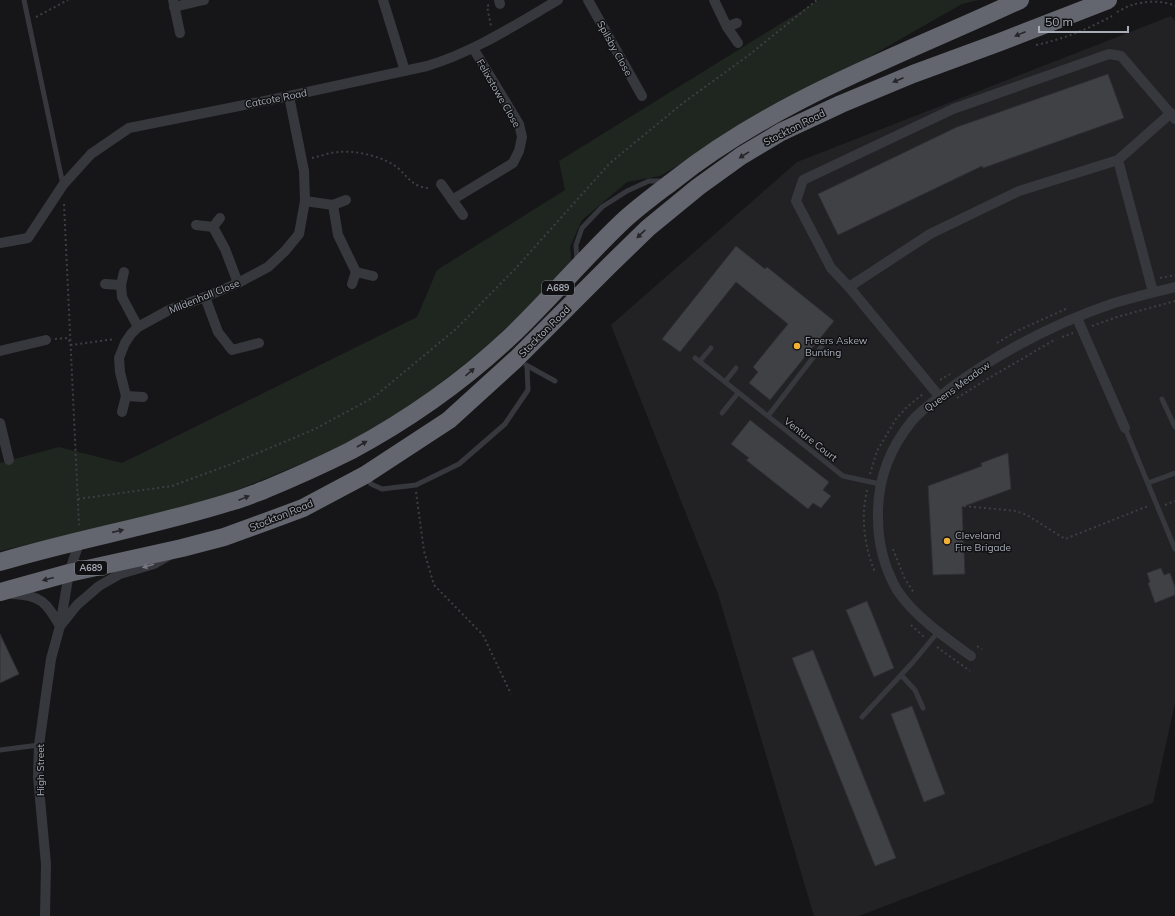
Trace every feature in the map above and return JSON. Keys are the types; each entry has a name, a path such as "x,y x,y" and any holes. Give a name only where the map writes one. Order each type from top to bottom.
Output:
{"highway":[{"name":"Stockton Road","path":"0,562 80,540 168,520 234,502 291,479 351,450 398,423 462,379 509,338 624,220 671,182 710,154 758,124 808,96 1020,0"},
{"name":"Stockton Road","path":"0,592 69,573 182,548 224,537 303,508 365,475 449,420 522,363 609,266 648,228 698,187 741,156 781,132 841,104 913,74 1108,0"}],"street":[{"path":"180,32 174,3 204,0"},
{"path":"383,0 405,71"},
{"name":"Catcote Road","path":"0,243 28,238 63,185 90,154 129,128 289,96 405,71 445,60 494,37 558,0"},
{"name":"Spilsby Close","path":"588,0 642,96"},
{"path":"714,0 727,27 738,43"},
{"path":"727,27 737,23"},
{"name":"Felixstowe Close","path":"452,200 513,163 519,152 522,137 519,124 473,48"},
{"path":"849,287 930,234 1019,190 1118,160 1173,116 1122,56 1109,54 953,109 803,180 796,201 831,268 849,287 939,396"},
{"name":"Mildenhall Close","path":"122,412 126,396 120,372 119,358 128,338 138,327 169,310 238,283 268,267 285,251 299,234 305,201 304,172 289,96"},
{"path":"1118,160 1153,292"},
{"path":"442,184 463,215"},
{"path":"305,201 333,205 346,200"},
{"path":"333,205 338,235 356,272 352,284"},
{"path":"213,227 220,218"},
{"path":"196,225 213,227"},
{"path":"213,227 225,249 238,283"},
{"path":"124,272 121,286 122,297 138,327"},
{"path":"356,272 373,276"},
{"path":"105,284 121,286"},
{"name":"Queens Meadow","path":"971,656 938,632 915,611 898,590 885,563 878,536 878,504 880,484 895,444 913,419 939,396 993,360 1026,341 1114,303 1175,287"},
{"path":"205,297 218,332 232,350 260,343"},
{"path":"1077,318 1125,428"},
{"path":"0,351 46,340"},
{"path":"126,396 143,397"},
{"path":"0,423 9,460"},
{"name":"High Street","path":"45,916 46,864 38,778 39,745 51,659 60,626 69,573 80,540"},
{"name":"High Street","path":"60,626 76,605 99,586 120,574 154,564 182,548"},
{"path":"0,592 26,594 43,602 51,611 60,626"}],"lane":[{"path":"24,0 63,185"},
{"path":"578,266 576,245 582,228 602,207 627,190 649,181 671,182"},
{"path":"768,416 822,346"},
{"name":"Venture Court","path":"711,348 698,360 843,476 868,481"},
{"path":"522,363 555,381"},
{"path":"365,475 370,484 382,489 416,485 459,464 505,424 528,390 522,363"},
{"path":"725,382 736,368"},
{"path":"722,413 738,392"},
{"path":"1162,399 1175,427"},
{"path":"1125,428 1158,508 1174,541 1175,549"},
{"path":"1148,483 1175,473"},
{"path":"868,481 880,484"},
{"path":"862,717 938,632"},
{"path":"901,675 915,690 923,708"},
{"path":"0,750 39,745"}],"path":[{"path":"28,21 68,0"},
{"path":"78,499 172,486 234,464 315,429 374,397 456,329 515,269 610,163 683,103 749,55 817,0"},
{"path":"1034,45 1055,41 1091,28 1130,5 1150,1 1172,3 1175,6"},
{"path":"494,37 486,6 499,2"},
{"path":"302,160 339,152 360,153 383,159 397,168 416,185 424,188 430,188 442,184"},
{"path":"63,185 80,540"},
{"path":"1150,280 1175,275"},
{"path":"952,401 1060,337 1117,317 1175,300"},
{"path":"991,347 1018,331 1072,306"},
{"path":"814,334 816,336 819,333 816,330"},
{"path":"46,340 68,338 71,345"},
{"path":"71,345 128,338"},
{"path":"877,574 868,548 864,527 864,512 868,481 877,451 896,420 907,407 953,372"},
{"path":"416,485 424,552 434,585 483,635 511,694"},
{"path":"964,506 1016,511 1027,515 1065,539 1148,506 1150,511 1175,500"},
{"path":"892,543 904,577 915,594"},
{"path":"908,621 929,642 970,671"},
{"path":"976,645 982,649"}],"shaded area":[{"path":"819,0 979,0 962,4 660,176 627,182 582,220 570,247 572,265 486,347 413,405 335,450 208,502 0,551 0,463 59,447 122,463 417,317 437,270 565,190 559,161"},
{"path":"1171,16 1175,21 1175,703 1153,803 859,916 814,916 718,594 611,325 797,162"}],"building":[{"path":"1108,74 1124,118 983,168 982,166 838,235 818,194 957,127"},
{"path":"736,246 765,269 767,267 834,321 770,400 749,383 758,372 753,367 788,324 736,282 680,352 662,339"},
{"path":"750,420 829,482 823,490 831,496 821,508 813,503 808,509 746,460 749,458 731,444"},
{"name":"Cleveland Fire Brigade","path":"1008,453 1011,489 962,507 965,574 933,575 928,486 982,466 981,463"},
{"path":"1161,568 1164,575 1170,573 1175,587 1175,595 1155,603 1148,583 1150,582 1147,573"},
{"path":"867,601 894,668 874,677 846,610"},
{"path":"0,634 19,674 0,683"},
{"path":"813,650 896,858 875,866 792,658"},
{"path":"912,706 945,794 924,802 891,714"}],"place":[{"name":"Freers Askew Bunting","path":"797,346"},
{"name":"Cleveland Fire Brigade","path":"947,541"}]}
